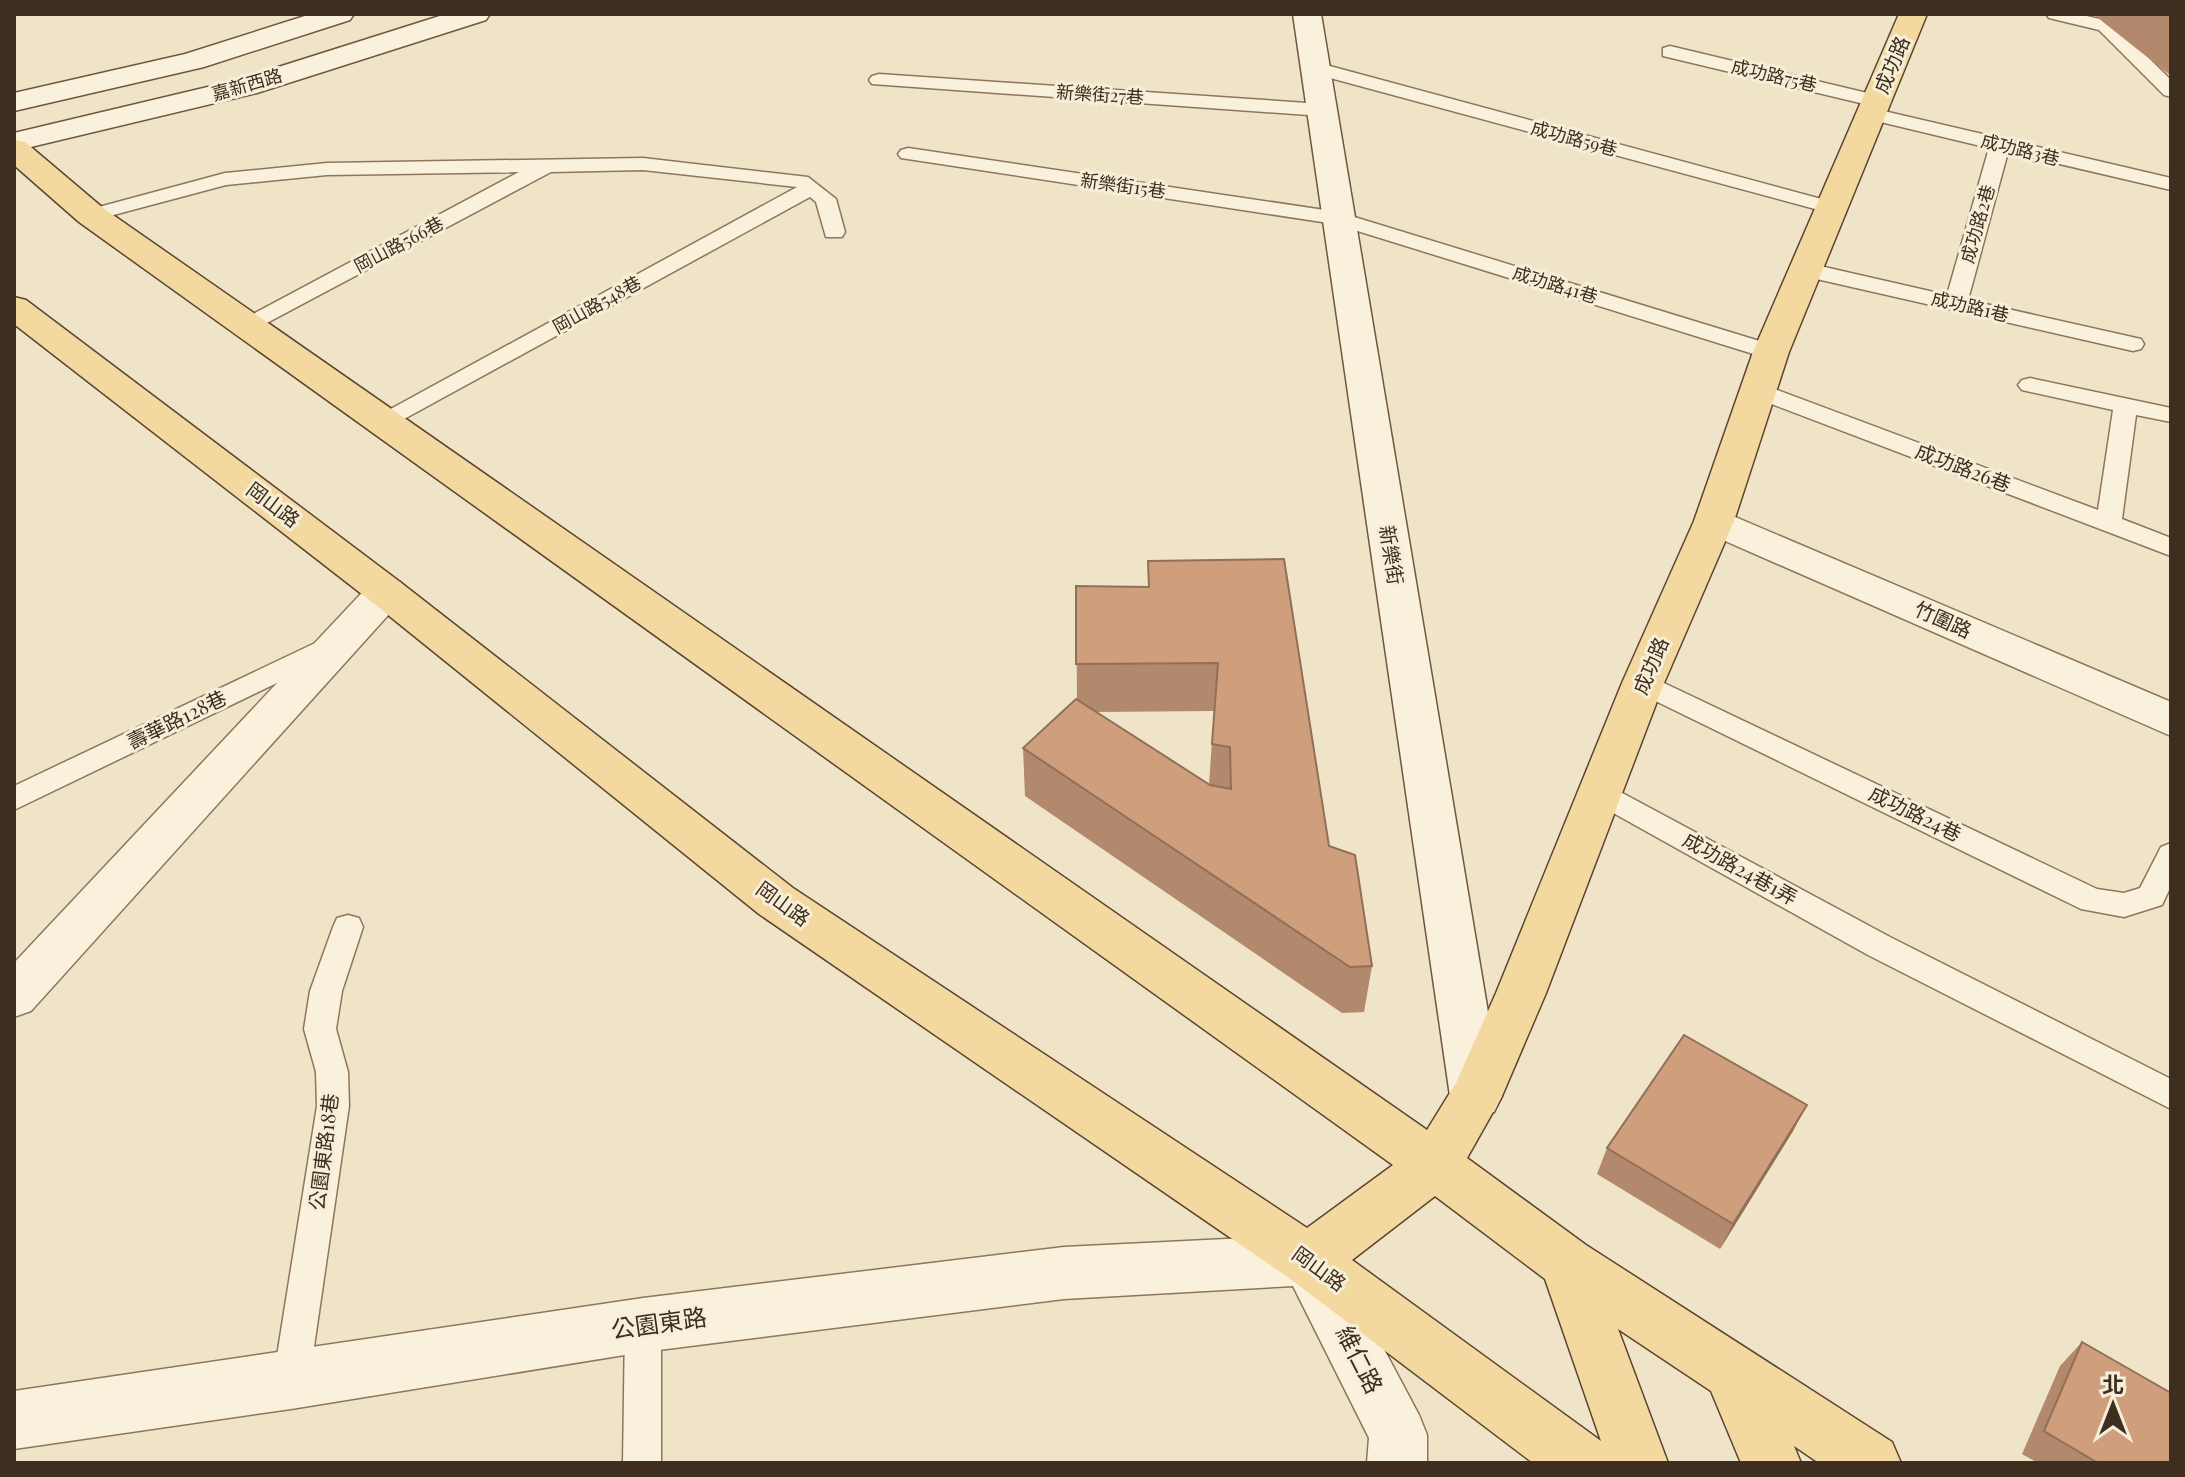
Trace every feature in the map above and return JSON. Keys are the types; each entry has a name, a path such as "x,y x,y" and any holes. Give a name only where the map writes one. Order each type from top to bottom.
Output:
{"main road":[{"name":"成功路","path":"1308,1260 1435,1165 1476,1096 1521,993 1643,683 1714,521 1756,390 1913,14"},
{"path":"14,149 91,215 1435,1165 1567,1263 1871,1463"},
{"name":"岡山路","path":"17,312 386,592 776,901 1308,1260 1581,1463"},
{"path":"1567,1263 1638,1463"},
{"path":"1733,1375 1771,1463"}],"street":[{"name":"嘉新西路","path":"14,102 193,61 340,14"},
{"name":"嘉新西路","path":"14,142 246,87 476,14"},
{"name":"新樂街","path":"1307,14 1476,1096"},
{"name":"竹圍路","path":"1714,521 2171,720"},
{"path":"14,996 386,592"},
{"name":"公園東路","path":"14,1420 291,1381 643,1325 1064,1273 1308,1260"},
{"name":"維仁路","path":"1308,1260 1398,1435 1397,1463"}],"lane":[{"path":"2055,14 2105,26 2171,91"},
{"name":"成功路75巷","path":"1670,52 1874,107"},
{"name":"成功路59巷","path":"1315,68 1833,208"},
{"name":"新樂街27巷","path":"879,80 1322,110"},
{"name":"成功路3巷","path":"1874,107 2000,145 2171,184"},
{"name":"成功路2巷","path":"1956,303 2000,145"},
{"name":"新樂街15巷","path":"908,154 1338,218"},
{"name":"岡山路566巷","path":"248,326 551,164"},
{"path":"91,215 225,179 327,169 657,165 801,181 826,199 834,232"},
{"name":"岡山路548巷","path":"384,422 811,188"},
{"name":"成功路41巷","path":"1338,218 1771,352"},
{"name":"成功路1巷","path":"1807,270 2133,344"},
{"path":"2030,385 2171,415"},
{"name":"成功路26巷","path":"1756,390 2171,547"},
{"path":"2109,523 2125,405"},
{"name":"壽華路128巷","path":"14,799 340,641"},
{"name":"成功路24巷","path":"1643,683 2092,900 2124,905 2151,896 2171,855"},
{"name":"成功路24巷1弄","path":"1600,792 1879,946 2171,1095"},
{"name":"公園東路18巷","path":"291,1381 333,1106 332,1072 320,1029 326,991 348,927"},
{"path":"642,1463 643,1325"}],"building":[{"path":"1284,559 1329,846 1355,855 1372,966 1350,967 1023,748 1076,699 1210,785 1231,789 1230,747 1212,744 1218,663 1076,664 1076,586 1149,587 1148,561"},
{"path":"1684,1035 1807,1105 1733,1224 1607,1148"},
{"path":"2082,1342 2171,1393 2171,1463 2098,1463 2044,1431"}]}
